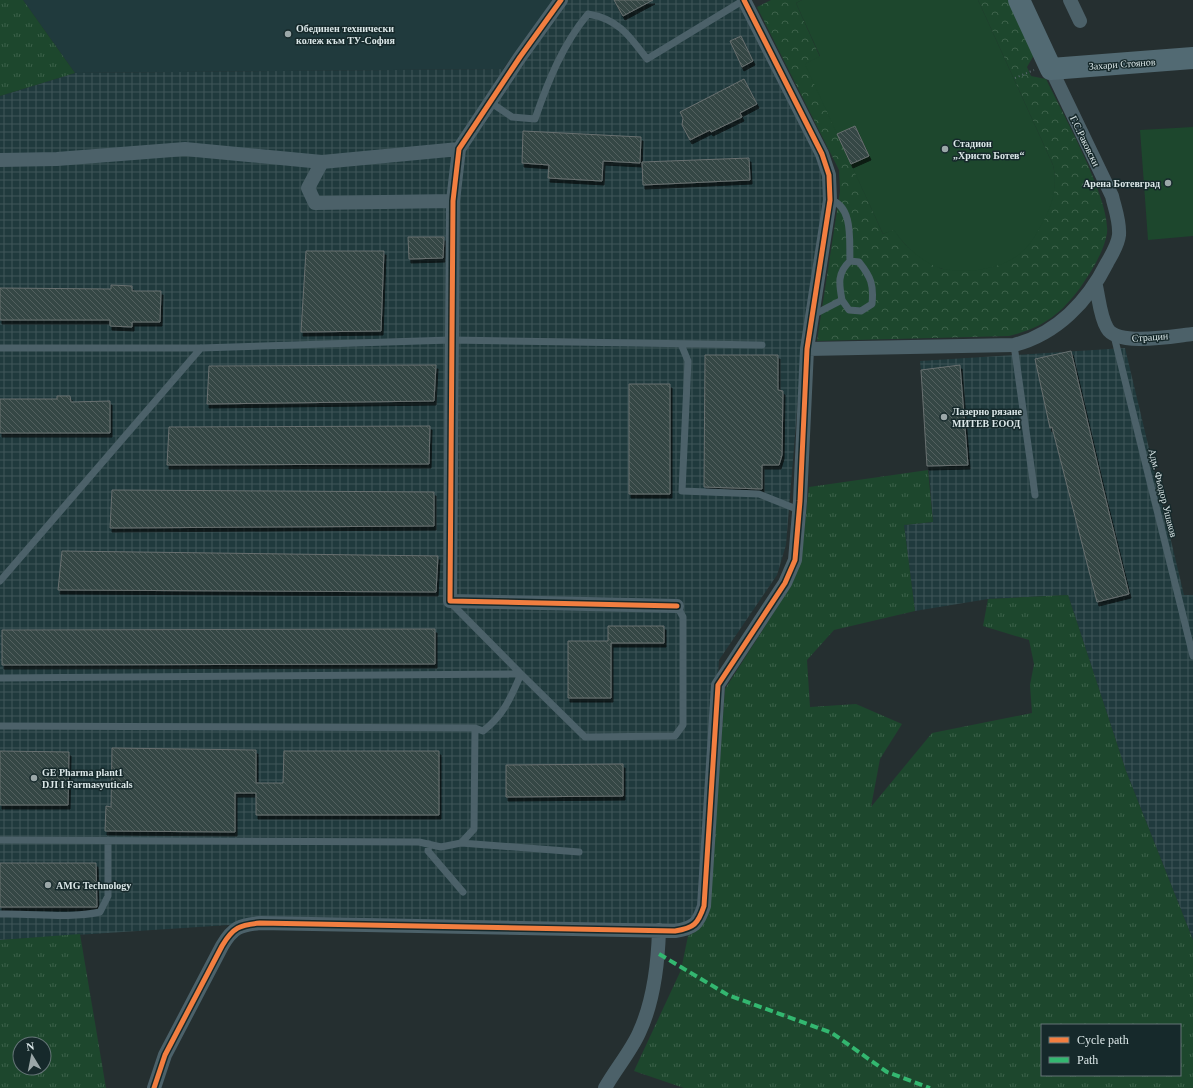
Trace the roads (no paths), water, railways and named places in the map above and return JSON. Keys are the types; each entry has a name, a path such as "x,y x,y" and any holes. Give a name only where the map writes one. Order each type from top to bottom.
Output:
{"main road":[{"name":"Г.С.Раковски","path":"1019,0 1049,66"},
{"name":"Захари Стоянов","path":"1049,66 1193,58"}],"street":[{"path":"560,0 459,149 453,201 450,602 677,606"},
{"path":"154,1088 165,1055 222,946 230,933 242,925 260,923 675,931 689,929 700,920 704,906 718,686 785,583 795,560 807,349 830,200 829,176 822,154 744,0"},
{"path":"1070,0 1080,21"},
{"name":"Г.С.Раковски","path":"807,349 1014,345 1037,337 1055,326 1071,313 1096,286 1116,247 1119,234 1118,218 1112,196 1049,66"},
{"path":"0,160 57,159 185,149 322,162 459,149"},
{"path":"322,162 308,188 315,203 453,201"},
{"path":"1096,286 1107,329 1114,336"},
{"name":"Страцин","path":"1114,336 1126,339 1193,334"},
{"path":"605,1088 639,1034 650,1003 659,954 659,930"}],"lane":[{"path":"490,102 512,118 535,119 557,63 574,30 588,14 603,16 620,26 647,58 744,0"},
{"path":"830,200 838,202 846,212 850,261"},
{"path":"850,261 859,262 868,273 874,289 872,304 861,311 849,310 842,300 839,284 842,268 850,261"},
{"path":"812,315 842,300"},
{"name":"Адм. Фьодор Ушаков","path":"1114,336 1193,656"},
{"path":"0,348 201,348 451,340 762,345"},
{"path":"681,344 688,361 682,491 759,494 799,510"},
{"path":"1014,345 1035,495"},
{"path":"0,582 201,348"},
{"path":"450,602 584,737 675,736 683,725 683,617 677,606"},
{"path":"0,678 521,674"},
{"path":"0,726 475,728 483,731 497,720 511,696 521,674"},
{"path":"461,843 474,829 475,728"},
{"path":"0,840 419,842 441,846 461,843 580,852"},
{"path":"0,914 41,916 89,914 100,912 108,896 108,840"},
{"path":"429,844 428,851 463,892"}],"place":[{"name":"Обединен технически колеж към ТУ-София","path":"288,34"},
{"name":"Стадион „Христо Ботев“","path":"945,149"},
{"name":"Арена Ботевград","path":"1168,183"},
{"name":"Лазерно рязане МИТЕВ ЕООД","path":"944,417"},
{"name":"GE Pharma plant1 DJI I Farmasyuticals","path":"34,778"},
{"name":"AMG Technology","path":"48,885"}]}
